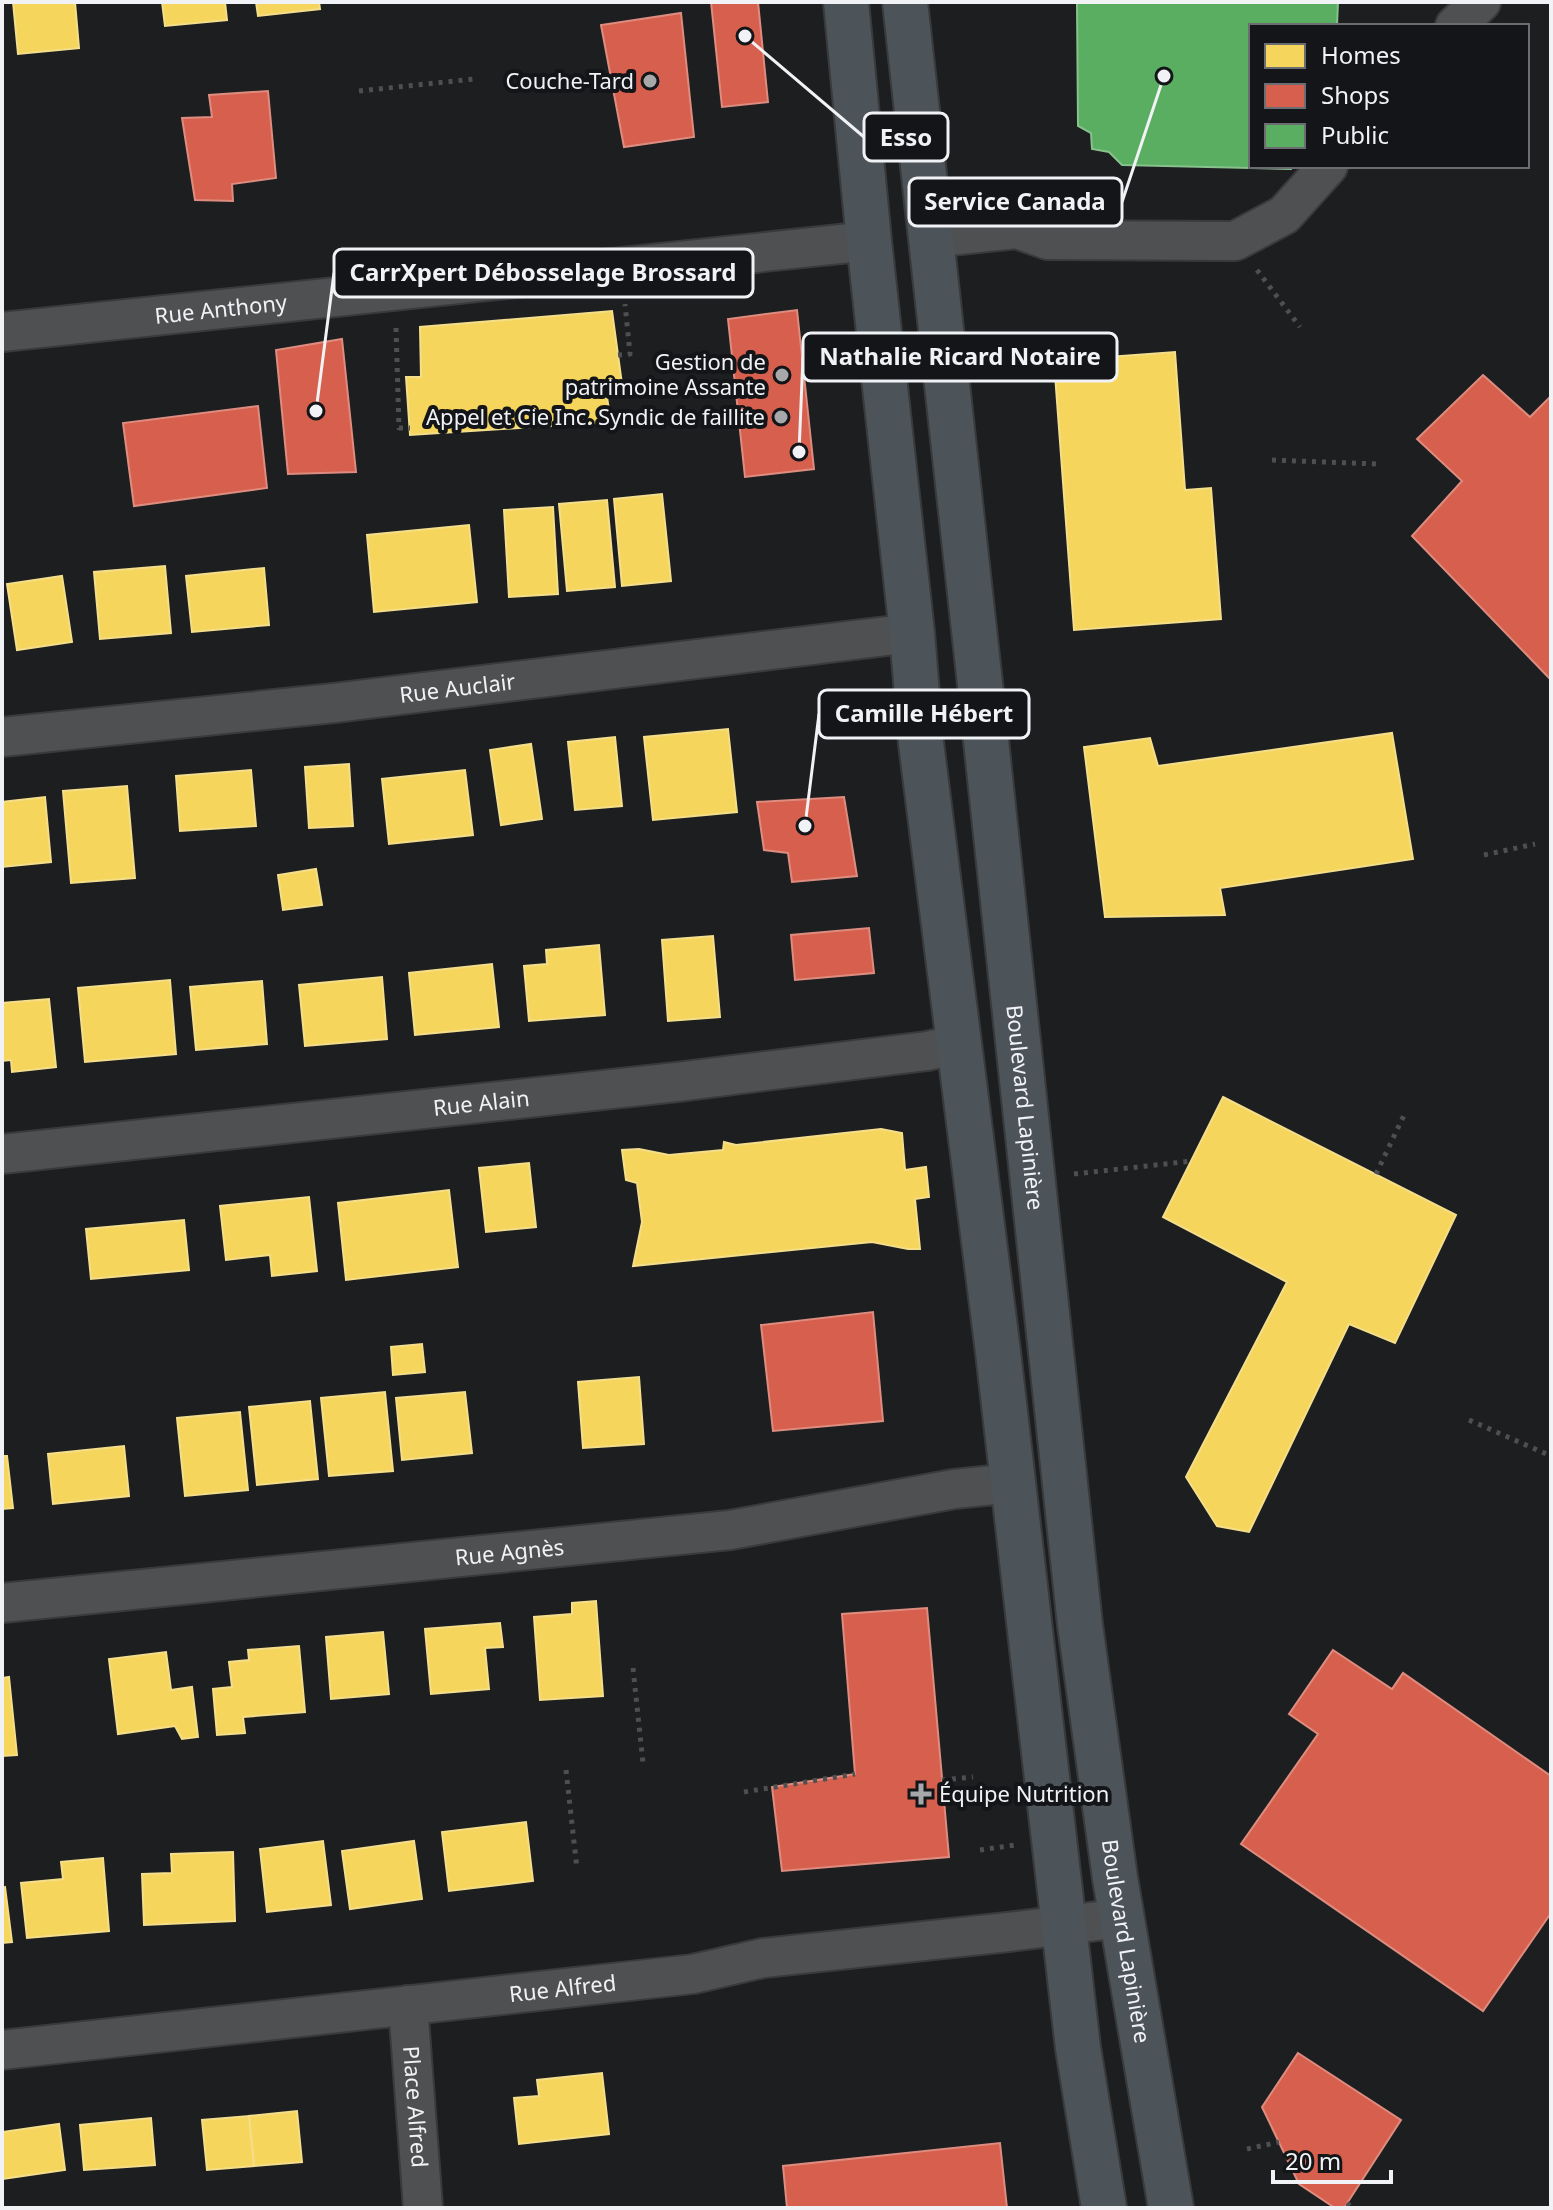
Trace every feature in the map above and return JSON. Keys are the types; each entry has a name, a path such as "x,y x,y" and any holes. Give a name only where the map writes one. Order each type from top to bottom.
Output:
{"main road":[{"path":"846,2 921,743 1013,1483 1078,2048 1104,2208"},
{"name":"Boulevard Lapinière","path":"905,2 1080,1625 1122,1918 1171,2208"}],"street":[{"path":"1457,24 1481,2"},
{"path":"931,238 1017,229 1048,240 1235,241 1284,215 1326,168"},
{"name":"Rue Anthony","path":"2,332 869,241"},
{"name":"Rue Auclair","path":"2,737 334,703 912,633"},
{"name":"Rue Alain","path":"2,1154 677,1082 927,1051 959,1044"},
{"name":"Rue Agnès","path":"2,1603 730,1530 954,1489 1013,1483"},
{"name":"Rue Alfred","path":"2,2050 693,1974 763,1958 1122,1918"},
{"name":"Place Alfred","path":"408,2005 423,2208"}],"path":[{"path":"359,91 474,79"},
{"path":"1235,241 1300,327"},
{"path":"618,355 630,354 621,267"},
{"path":"395,291 399,428 410,428"},
{"path":"1272,460 1376,464"},
{"path":"1484,855 1535,844"},
{"path":"1376,1174 1406,1111"},
{"path":"1061,1175 1192,1161"},
{"path":"1469,1420 1551,1456"},
{"path":"633,1668 643,1763"},
{"path":"566,1770 577,1869"},
{"path":"744,1792 855,1774"},
{"path":"942,1780 973,1777"},
{"path":"980,1850 1025,1843"},
{"path":"1247,2149 1279,2142"}],"building: Homes":[{"path":"13,2 75,2 79,48 18,54"},
{"path":"162,2 225,2 227,20 165,26"},
{"path":"256,2 319,2 320,9 258,16"},
{"path":"612,311 622,384 605,385 611,422 410,435 406,377 421,377 420,327"},
{"path":"1175,352 1185,490 1211,488 1221,619 1074,630 1054,361"},
{"path":"662,494 671,581 622,586 614,499"},
{"path":"607,500 615,587 567,591 559,504"},
{"path":"553,507 558,594 509,597 504,510"},
{"path":"469,525 477,602 374,612 367,535"},
{"path":"165,566 171,633 100,639 94,572"},
{"path":"264,568 269,625 192,632 186,576"},
{"path":"62,576 72,642 17,650 7,584"},
{"path":"728,729 737,812 653,820 644,737"},
{"path":"1392,733 1413,859 1220,888 1225,915 1105,917 1084,747 1150,738 1158,766"},
{"path":"615,737 622,806 575,810 568,742"},
{"path":"531,744 542,819 501,825 490,750"},
{"path":"349,764 353,826 309,828 305,767"},
{"path":"251,770 256,826 180,831 176,776"},
{"path":"465,770 473,835 389,844 382,779"},
{"path":"127,786 135,878 71,883 63,791"},
{"path":"45,797 51,862 2,867 2,802"},
{"path":"316,869 322,905 283,910 278,875"},
{"path":"713,936 720,1017 668,1021 662,940"},
{"path":"599,945 605,1015 529,1021 524,966 547,964 546,950"},
{"path":"492,964 499,1027 415,1035 409,973"},
{"path":"382,977 387,1039 305,1046 299,985"},
{"path":"170,980 176,1054 85,1062 78,988"},
{"path":"262,981 267,1044 196,1050 190,987"},
{"path":"49,999 56,1067 12,1072 11,1060 2,1061 2,1003"},
{"path":"1223,1097 1456,1215 1395,1343 1349,1324 1249,1532 1217,1526 1186,1477 1287,1282 1163,1217"},
{"path":"881,1129 902,1133 905,1170 926,1167 929,1197 915,1199 920,1249 872,1242 633,1266 642,1222 637,1183 626,1180 622,1150 639,1149 669,1155 723,1150 724,1142 736,1145"},
{"path":"529,1163 536,1227 486,1232 479,1168"},
{"path":"449,1190 458,1267 346,1280 338,1203"},
{"path":"309,1197 317,1271 272,1276 270,1255 226,1260 220,1206"},
{"path":"184,1220 189,1270 91,1279 86,1229"},
{"path":"422,1344 425,1372 393,1375 391,1347"},
{"path":"639,1377 644,1444 583,1448 578,1382"},
{"path":"385,1392 393,1471 329,1476 321,1398"},
{"path":"465,1392 472,1453 402,1460 396,1398"},
{"path":"310,1401 318,1479 257,1485 249,1407"},
{"path":"240,1412 248,1490 185,1496 177,1418"},
{"path":"124,1446 129,1496 53,1504 48,1454"},
{"path":"2,1456 7,1456 13,1508 2,1509"},
{"path":"596,1601 603,1696 540,1700 534,1617 572,1614 572,1603"},
{"path":"500,1623 503,1647 485,1648 489,1689 431,1694 425,1629"},
{"path":"383,1632 389,1694 331,1699 326,1637"},
{"path":"299,1646 305,1712 243,1717 245,1733 217,1735 213,1689 232,1687 229,1662 249,1660 248,1650"},
{"path":"166,1652 171,1690 192,1687 198,1737 182,1739 175,1726 118,1734 109,1659"},
{"path":"9,1677 17,1755 2,1756 2,1678"},
{"path":"526,1822 533,1881 449,1891 442,1832"},
{"path":"323,1841 331,1905 267,1912 260,1849"},
{"path":"414,1841 422,1899 350,1909 342,1851"},
{"path":"233,1852 235,1921 144,1925 142,1874 172,1873 171,1854"},
{"path":"103,1858 109,1931 27,1938 21,1883 63,1879 61,1862"},
{"path":"5,1887 12,1942 2,1943 2,1888"},
{"path":"602,2073 609,2134 519,2144 514,2098 539,2096 537,2080"},
{"path":"297,2111 302,2162 254,2166 249,2116"},
{"path":"249,2116 254,2166 207,2170 202,2120"},
{"path":"151,2118 155,2165 84,2170 80,2125"},
{"path":"59,2124 65,2170 2,2179 2,2132"}],"building: Shops":[{"path":"711,2 758,2 768,102 722,107"},
{"name":"Couche-Tard","path":"681,13 694,137 624,147 601,25"},
{"path":"268,91 276,178 232,184 233,201 195,200 182,118 212,117 209,95"},
{"path":"797,310 814,469 745,477 728,319"},
{"path":"342,339 356,472 288,474 276,350"},
{"path":"1483,375 1530,417 1551,396 1551,680 1412,536 1462,481 1417,439"},
{"path":"258,406 267,488 134,506 123,423"},
{"path":"844,797 857,876 792,882 788,853 764,850 757,802"},
{"path":"869,928 874,973 795,980 791,935"},
{"path":"873,1312 883,1421 773,1431 761,1325"},
{"path":"927,1608 949,1857 782,1871 772,1787 855,1774 842,1614"},
{"path":"1333,1650 1392,1689 1403,1673 1551,1776 1551,1913 1483,2011 1241,1844 1318,1734 1289,1714"},
{"path":"1298,2053 1401,2120 1344,2208 1335,2208 1299,2184 1262,2107"},
{"path":"1000,2143 1007,2208 787,2208 783,2166"}],"building: Public":[{"path":"1077,2 1338,2 1337,24 1249,24 1249,168 1291,169 1122,165 1109,152 1092,149 1091,133 1078,126"}],"place":[{"name":"Esso","path":"745,36"},
{"name":"Service Canada","path":"1164,76"},
{"name":"Couche-Tard","path":"650,81"},
{"name":"Gestion de patrimoine Assante","path":"782,375"},
{"name":"CarrXpert Débosselage Brossard","path":"316,411"},
{"name":"Appel et Cie Inc. Syndic de faillite","path":"781,417"},
{"name":"Nathalie Ricard Notaire","path":"799,452"},
{"name":"Camille Hébert","path":"805,826"},
{"name":"Équipe Nutrition","path":"921,1794"}]}
